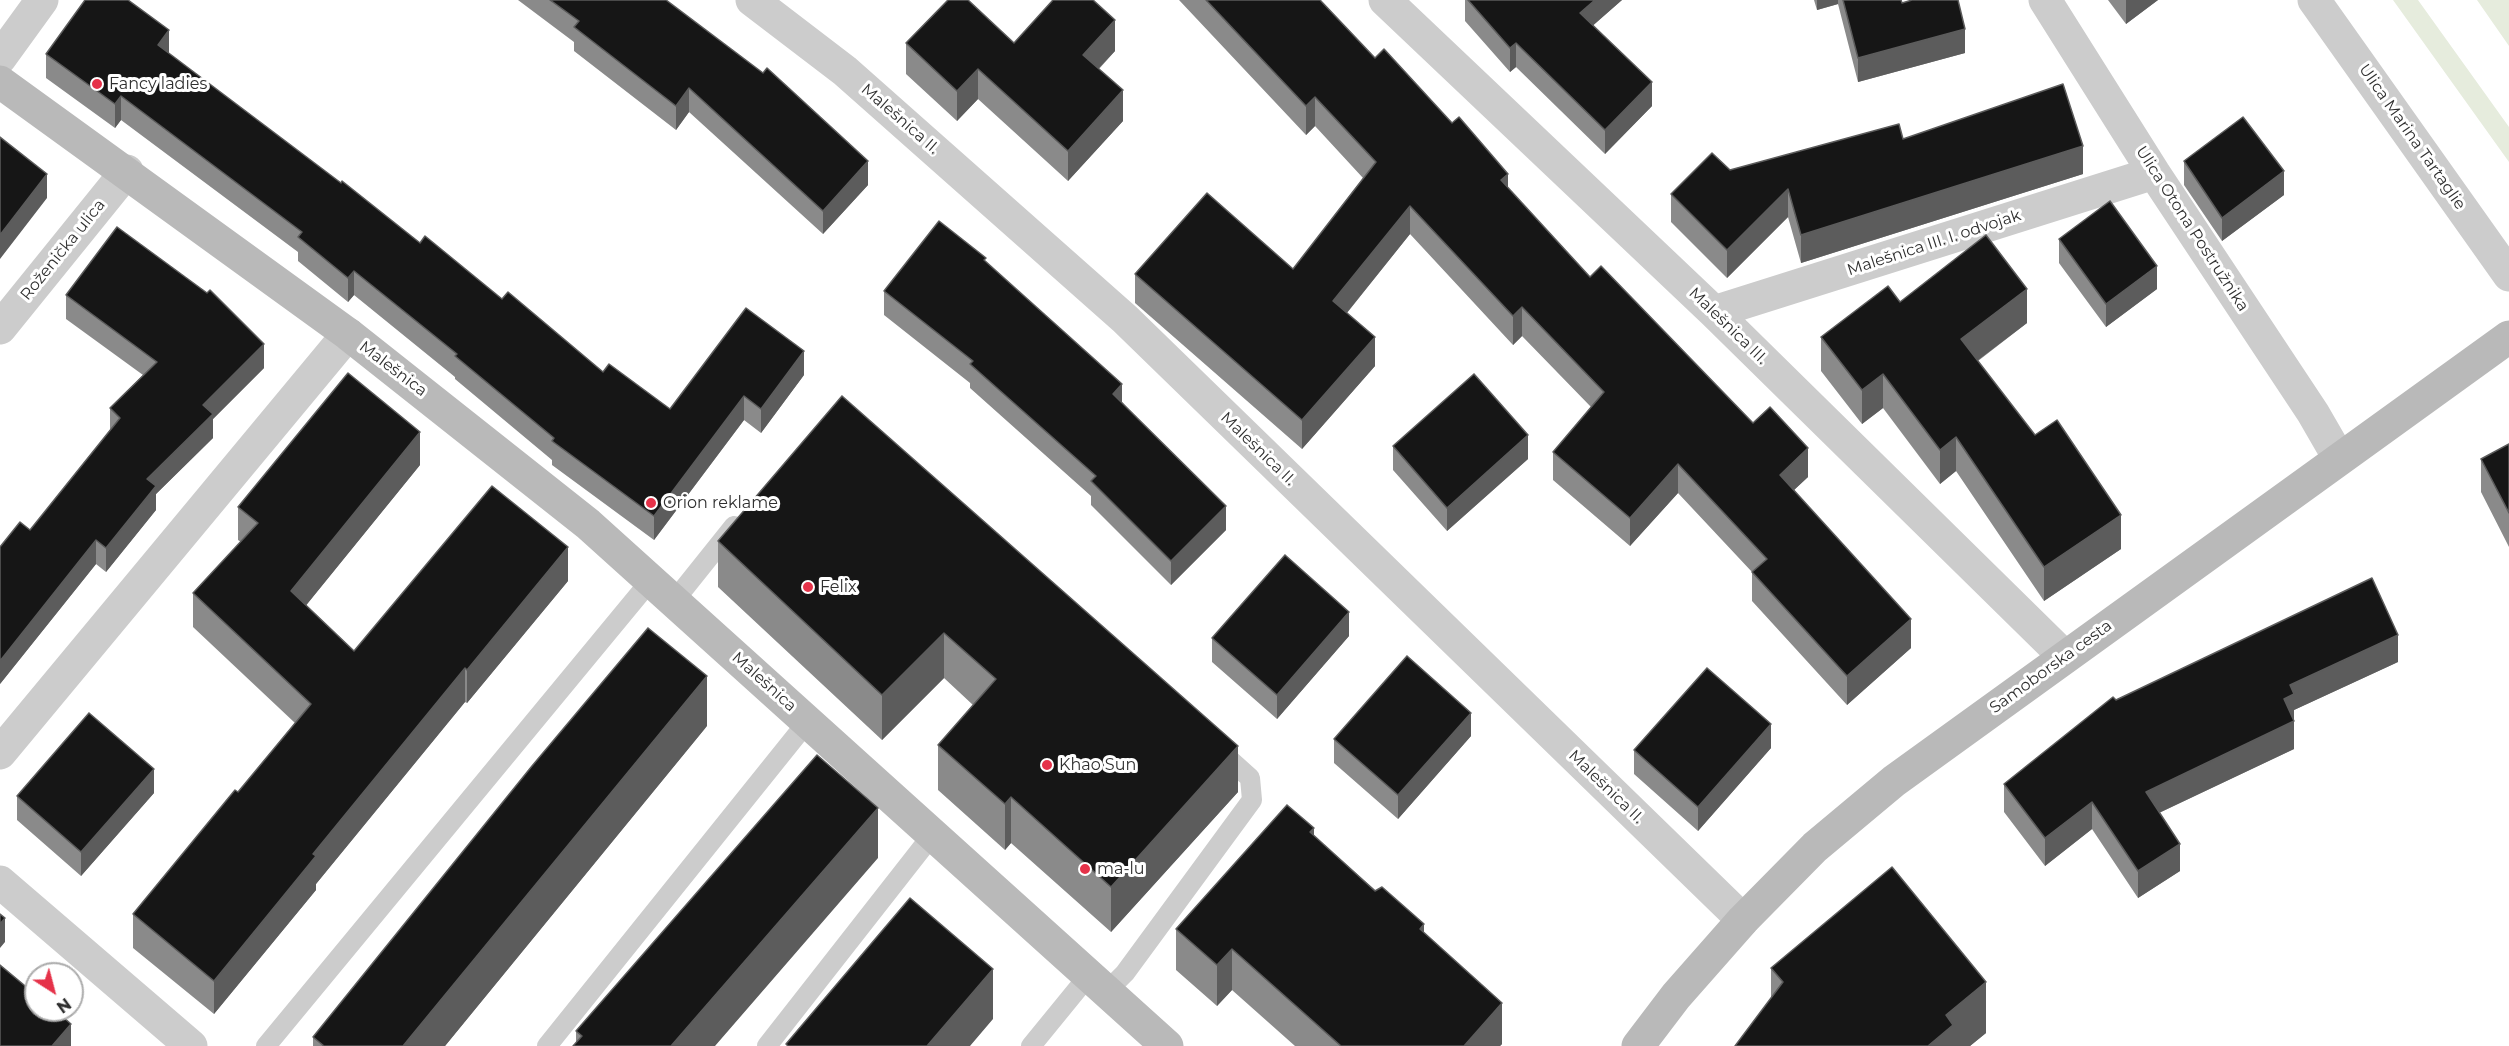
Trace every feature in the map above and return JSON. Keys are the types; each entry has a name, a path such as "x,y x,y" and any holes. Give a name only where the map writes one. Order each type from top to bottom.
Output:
{"street":[{"path":"0,58 42,0"},
{"name":"Malešnica II.","path":"752,0 845,71 1125,319 1743,920"},
{"name":"Malešnica III.","path":"1385,0 1714,312 2065,657"},
{"name":"Ulica Otona Postružnika","path":"2045,0 2154,173 2313,413 2339,458"},
{"name":"Ulica Marina Tartaglie","path":"2314,0 2509,275"},
{"name":"Malešnica","path":"0,82 127,171 348,334 579,517 808,720 1167,1046"},
{"name":"Roženička ulica","path":"0,328 127,171"},
{"name":"Malešnica III. I. odvojak","path":"1714,312 2154,173"},
{"name":"Malešnica","path":"0,753 348,334"},
{"name":"Samoborska cesta","path":"1638,1046 1676,996 1743,920 1815,847 1894,781 2509,337"},
{"path":"0,882 191,1046"}],"lane":[{"path":"266,1046 662,591 749,508"},
{"path":"547,1046 808,720"},
{"path":"1031,1046 1098,983 1125,973 1252,800 1250,778 1206,739"},
{"path":"767,1046 933,834"}],"green space":[{"path":"2393,0 2418,0 2509,127 2509,162"},
{"path":"2477,0 2509,0 2509,46"}],"building":[{"path":"85,0 128,0 169,30 158,45 341,183 342,181 420,243 425,236 502,299 508,292 603,372 609,364 670,409 746,308 804,351 761,409 744,396 654,516 552,441 554,438 455,356 457,354 354,271 348,278 298,237 302,232 121,96 115,104 46,54"},
{"path":"550,0 666,0 763,73 767,68 868,161 823,211 689,88 676,106 574,27 579,21"},
{"path":"948,0 968,0 1014,43 1053,0 1093,0 1115,20 1083,55 1123,90 1068,151 978,69 957,91 906,43"},
{"path":"1206,0 1320,0 1375,58 1384,49 1452,123 1459,117 1508,174 1501,180 1590,277 1601,266 1753,423 1770,407 1808,448 1780,475 1911,619 1847,676 1752,572 1767,559 1678,464 1630,518 1553,452 1604,392 1522,307 1513,316 1410,206 1333,301 1375,337 1302,420 1135,274 1207,193 1293,269 1376,162 1315,97 1306,106"},
{"path":"1468,0 1595,0 1580,13 1652,82 1605,130 1516,43 1510,48"},
{"path":"1843,0 1901,0 1902,3 1912,0 1958,0 1965,29 1858,58"},
{"path":"2063,84 2083,146 1801,235 1788,189 1727,250 1671,194 1712,153 1730,170 1899,124 1903,139"},
{"path":"2243,117 2284,171 2222,218 2184,161"},
{"path":"0,137 47,174 0,235"},
{"path":"2110,201 2157,266 2106,304 2059,239"},
{"path":"939,221 986,258 984,260 1122,384 1113,394 1226,506 1171,561 1091,481 1096,476 970,364 973,361 884,291"},
{"path":"117,227 207,293 210,290 264,344 203,405 213,414 147,479 156,486 106,548 96,540 0,661 0,547 20,522 30,530 120,418 110,408 157,362 66,295"},
{"path":"1986,235 2027,289 1961,339 2035,435 2057,420 2121,515 2044,567 1956,437 1940,450 1883,374 1862,390 1821,337 1888,286 1900,302"},
{"path":"348,373 420,432 291,591 354,651 492,486 568,547 467,670 465,668 313,854 316,856 214,981 133,914 235,790 238,792 311,704 193,593 258,523 238,507"},
{"path":"1474,374 1528,435 1447,508 1393,446"},
{"path":"842,396 1238,746 1111,887 1011,797 1005,804 938,745 996,679 944,633 882,695 718,541"},
{"path":"2509,444 2509,513 2481,459"},
{"path":"1285,555 1349,612 1277,695 1212,638"},
{"path":"2372,578 2398,635 2290,685 2294,694 2284,699 2294,721 2146,792 2180,844 2138,871 2092,802 2045,838 2004,784 2113,697 2116,700"},
{"path":"648,628 707,676 403,1046 324,1046 313,1037 532,766"},
{"path":"1407,656 1471,713 1398,795 1334,739"},
{"path":"1707,668 1771,724 1698,807 1634,750"},
{"path":"89,713 154,769 81,852 17,796"},
{"path":"817,755 878,808 671,1046 573,1046 582,1036 576,1031"},
{"path":"1287,805 1314,828 1310,832 1375,891 1382,887 1424,924 1420,929 1502,1003 1464,1046 1341,1046 1232,949 1217,965 1176,929"},
{"path":"1892,867 1986,982 1946,1015 1953,1025 1928,1046 1735,1046 1783,982 1771,968"},
{"path":"910,898 993,969 927,1046 788,1046 786,1044"},
{"path":"0,914 5,918 0,924"},
{"path":"0,965 24,985 24,1022 69,1022 71,1024 52,1046 0,1046"}],"place":[{"name":"Fancy ladies","path":"97,84"},
{"name":"Orion reklame","path":"651,503"},
{"name":"Felix","path":"808,587"},
{"name":"Khao Sun","path":"1047,765"},
{"name":"ma-lu","path":"1085,869"}]}
